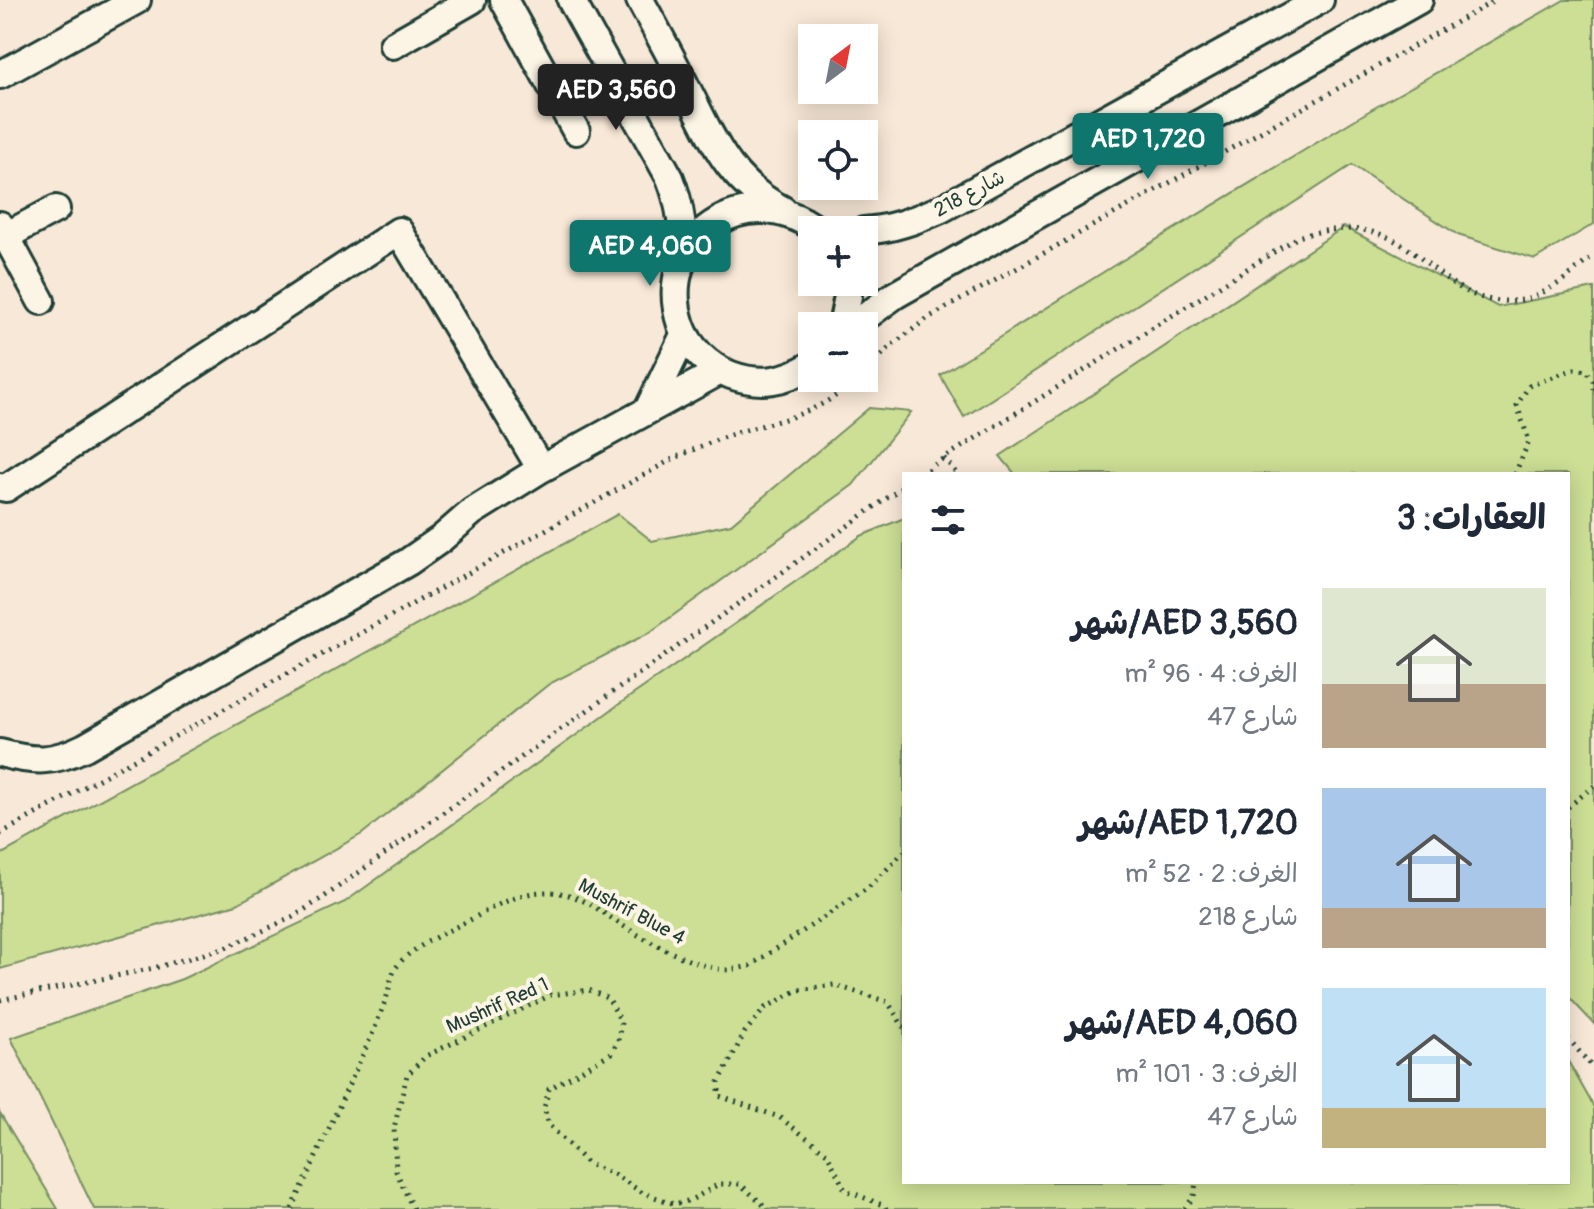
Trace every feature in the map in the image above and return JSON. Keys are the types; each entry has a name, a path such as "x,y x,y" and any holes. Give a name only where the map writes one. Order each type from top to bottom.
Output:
{"street":[{"path":"0,75 137,0"},
{"path":"393,45 472,0"},
{"path":"504,0 576,131"},
{"path":"571,0 678,197 684,240 675,285 676,311 684,335 699,355 720,371 743,380 769,381 798,373"},
{"path":"640,0 713,143 738,178 773,205 798,218"},
{"name":"شارع 218","path":"878,229 894,227 941,209 1320,0"},
{"path":"872,312 895,295 1419,0"},
{"path":"41,301 3,230 56,209"},
{"path":"682,261 691,244 704,230 737,212 775,210 798,219"},
{"path":"0,487 6,488 399,231 541,469"},
{"path":"648,410 684,335"},
{"path":"0,753 23,759 55,759 85,747 408,562 472,512 541,469 720,371"}],"path":[{"path":"878,358 928,318 1496,0"},
{"path":"924,472 1298,237 1341,229 1384,236 1399,243 1466,292 1483,299 1501,301 1520,301 1537,296 1594,255"},
{"path":"1516,472 1529,441 1517,405 1529,386 1574,369 1587,371 1594,390"},
{"path":"0,834 669,461 716,440 800,416 841,392"},
{"path":"944,458 955,472"},
{"path":"0,1000 190,959 237,943 293,917 902,487"},
{"path":"1570,805 1594,786"},
{"name":"Mushrif Blue 4","path":"292,1209 375,1028 393,974 413,951 507,901 532,893 558,892 584,900 626,928 672,952 709,968 736,969 750,966 854,898 902,854"},
{"path":"886,1209 845,1190 827,1153 779,1117 719,1096 719,1082 745,1032 765,1008 798,990 834,985 888,1002 902,1025"},
{"name":"Mushrif Red 1","path":"413,1209 396,1171 394,1128 407,1075 426,1056 551,995 589,990 609,999 621,1022 618,1041 611,1053 549,1089 544,1108 549,1125 588,1164 615,1175 643,1193 675,1204 691,1200 719,1184 740,1184 768,1209"},
{"path":"1570,1040 1594,1069"},
{"path":"1185,1209 1194,1196 1196,1184"}],"green space":[{"path":"1564,0 1594,0 1594,224 1535,259 1458,235 1352,165 964,417 940,375 1369,111"},
{"path":"1344,227 1498,307 1594,288 1594,1024 1570,998 1570,472 1013,472 1000,456"},
{"path":"869,408 911,412 853,485 649,633 549,684 362,834 237,904 0,969 0,855 618,514 652,541 731,524"},
{"path":"902,519 902,1184 1570,1184 1570,1065 1594,1107 1594,1209 94,1209 11,1038 182,979 345,902 618,705 861,536"},
{"path":"0,1113 58,1209 0,1209"}]}
